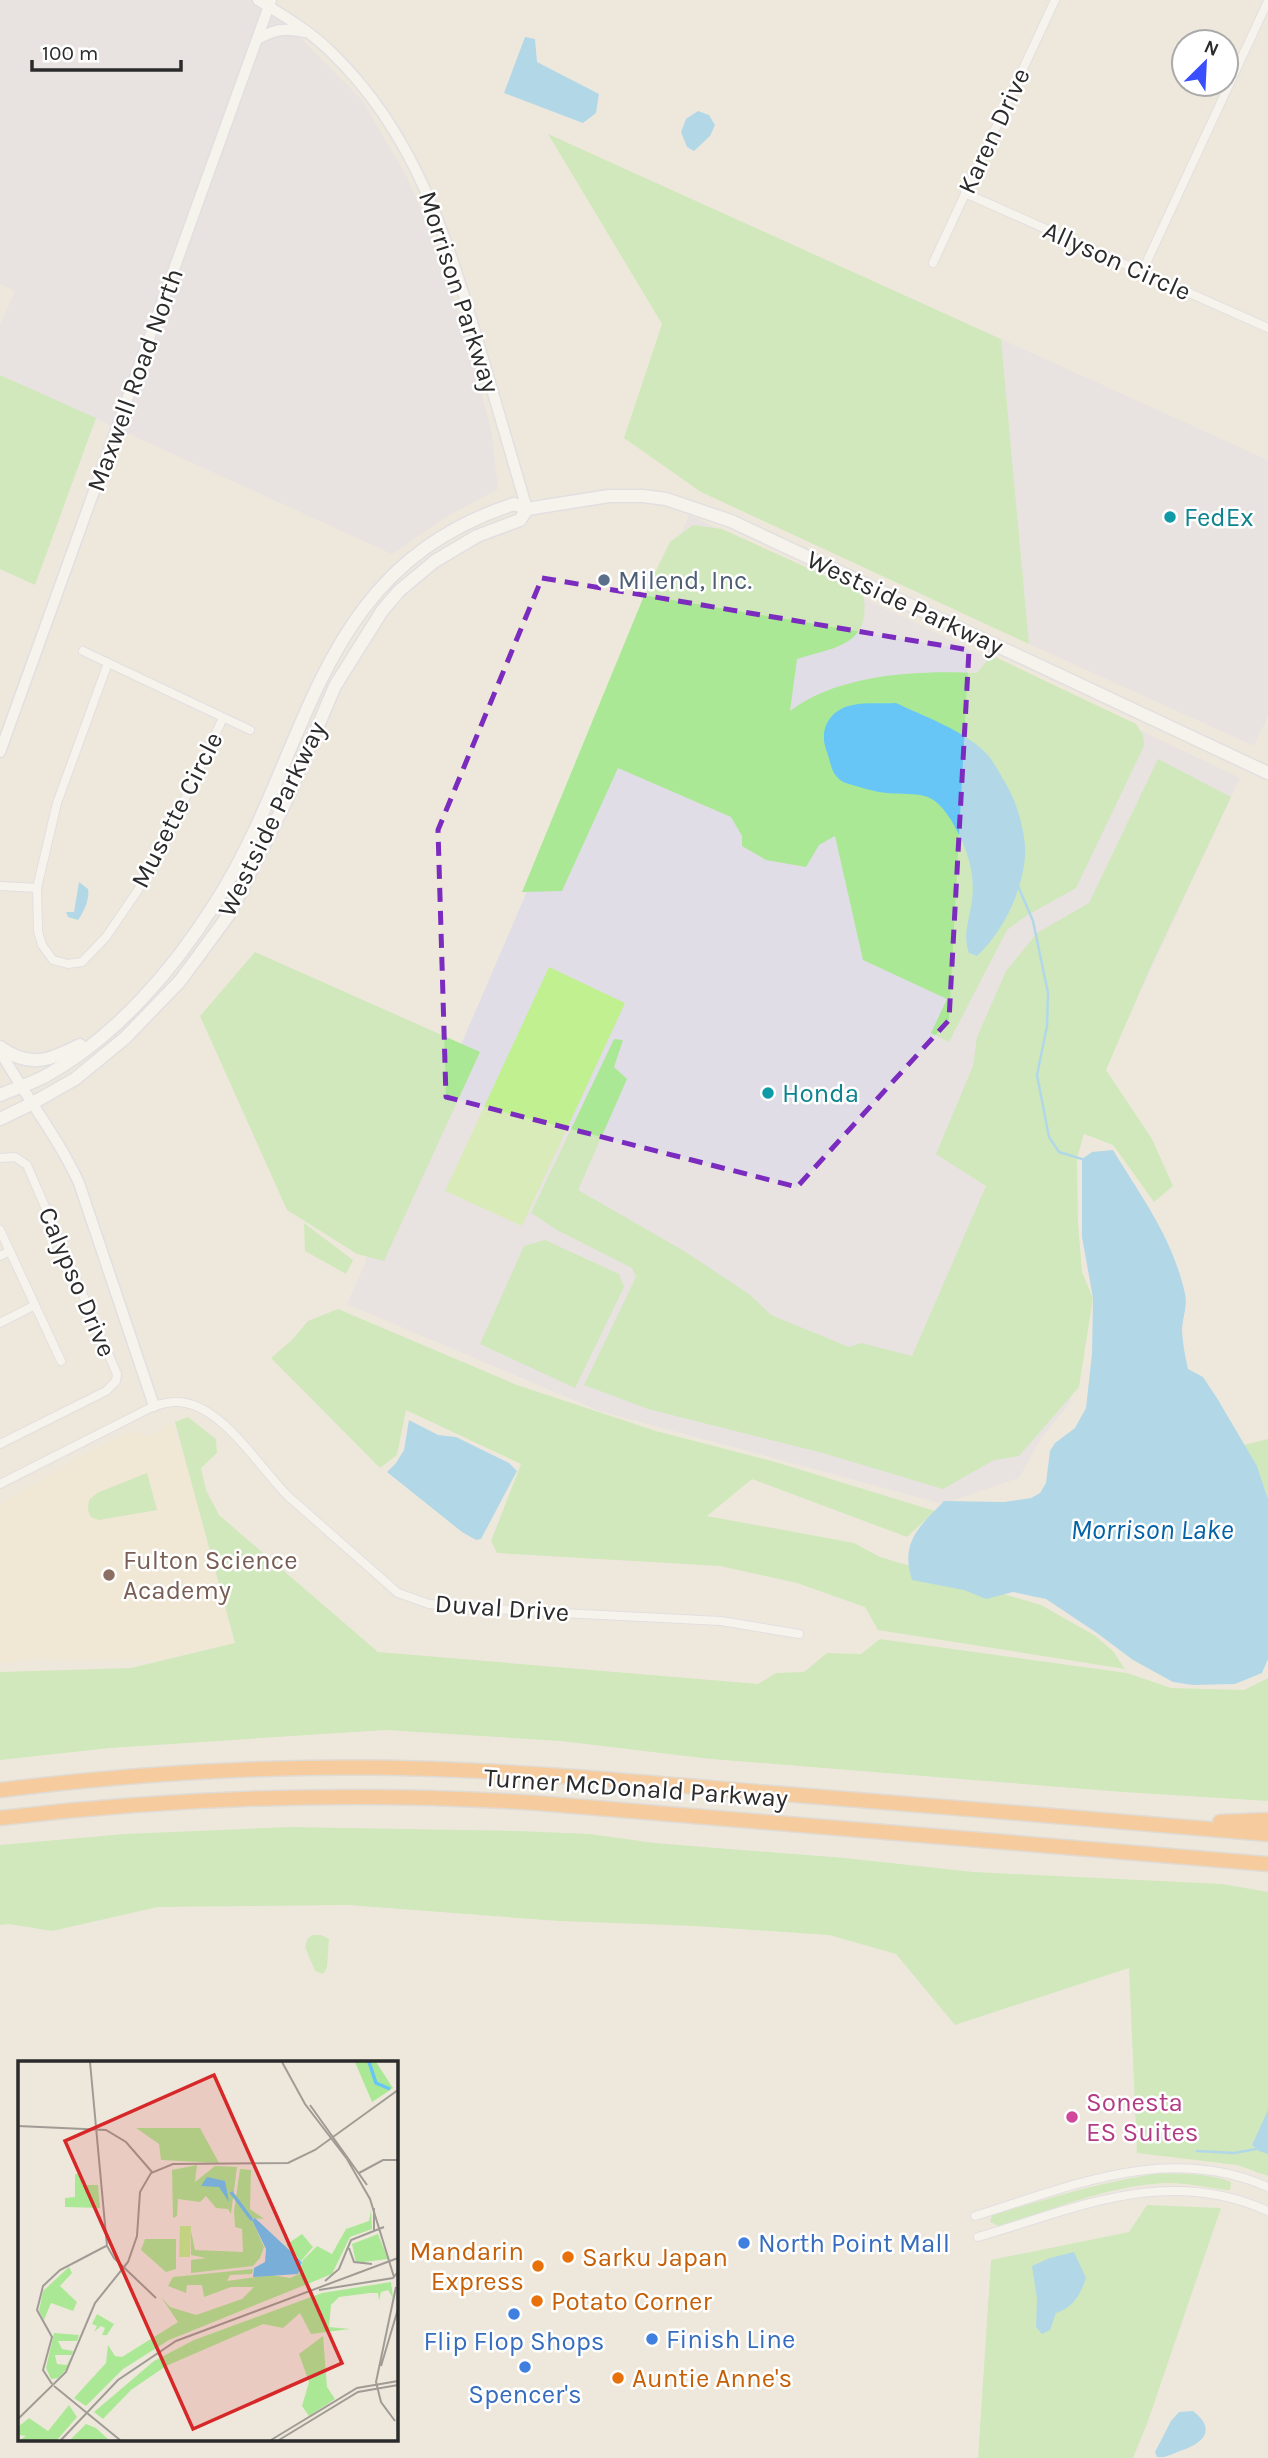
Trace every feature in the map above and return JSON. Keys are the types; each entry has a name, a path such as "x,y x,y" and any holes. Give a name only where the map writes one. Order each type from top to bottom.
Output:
{"highway":[{"name":"Turner McDonald Parkway","path":"0,1790 104,1778 212,1771 319,1767 432,1769 589,1779 1268,1834"},
{"name":"Turner McDonald Parkway","path":"0,1818 108,1806 213,1799 428,1797 1268,1864"},
{"path":"1177,1826 1268,1820"}],"main road":[{"name":"Westside Parkway","path":"0,1096 65,1065 105,1032 167,970 215,904 271,794 320,678 386,579 448,531 514,504 527,509 590,498 628,496 666,499 695,508 743,527 1268,773"},
{"name":"Westside Parkway","path":"0,1119 75,1079 125,1038 180,981 230,913 259,859 311,747 335,686 365,635 399,591 446,553 477,536 520,520 527,509"},
{"path":"0,1049 13,1056 43,1061 57,1057 105,1032"}],"street":[{"name":"Morrison Parkway","path":"258,0 270,3 333,54 366,91 416,168 433,203 466,301 527,509"},
{"name":"Karen Drive","path":"933,263 1055,0"},
{"path":"1142,272 1268,1"},
{"name":"Maxwell Road North","path":"0,752 270,3"},
{"path":"257,39 274,30 287,28 308,32"},
{"name":"Allyson Circle","path":"965,193 1268,328"},
{"name":"Musette Circle","path":"83,651 250,730"},
{"name":"Musette Circle","path":"108,663 57,803 37,888 38,931 42,945 53,960 68,964 82,962 106,937 151,871 223,718"},
{"path":"0,886 37,888"},
{"path":"0,1049 79,1183 154,1406 0,1484"},
{"name":"Calypso Drive","path":"0,1158 15,1157 27,1165 117,1374 116,1381 106,1391 0,1444"},
{"path":"0,1230 61,1361"},
{"path":"0,1256 10,1251"},
{"path":"0,1323 35,1305"},
{"name":"Duval Drive","path":"154,1406 183,1402 206,1410 222,1422 289,1497 398,1593 412,1599 429,1604 509,1611 721,1621 799,1634"},
{"path":"975,2216 1101,2177 1152,2168 1175,2167 1220,2172 1268,2187"},
{"path":"978,2237 1107,2199 1154,2190 1175,2189 1215,2194 1268,2211"}],"highlighted area":[{"path":"542,578 969,650 949,1020 797,1187 446,1097 438,830"}],"shaded area":[{"path":"0,0 257,0 269,6 362,100 406,175 441,257 472,358 491,429 498,489 448,516 392,554 0,375 0,325 15,291 0,284"},
{"path":"1001,339 1268,460 1268,716 1254,746 1029,644"},
{"path":"689,515 1240,778 1073,1137 1064,1359 1071,1402 1042,1437 1019,1478 943,1504 599,1411 347,1304"},
{"name":"Fulton Science Academy","path":"172,1423 201,1507 234,1643 156,1661 36,1659 0,1664 0,1505 71,1462 132,1431 150,1436"}],"green space":[{"path":"548,134 1001,339 1029,644 701,492 624,438 662,324"},
{"path":"0,375 96,418 35,585 0,569"},
{"path":"693,525 722,529 863,593 865,610 857,634 838,647 797,659 790,711 831,689 879,677 930,672 977,673 991,655 1136,724 1143,735 1144,746 1076,888 1007,930 949,1042 931,1033 947,999 863,960 835,836 819,845 806,867 766,860 742,846 742,836 731,817 618,768 562,891 522,892 646,591 670,542"},
{"path":"1158,759 1231,797 1150,968 1106,1070 1152,1139 1173,1186 1154,1202 1113,1145 1084,1134 1077,1158 1078,1223 1082,1272 1093,1298 1079,1387 1019,1456 994,1460 943,1489 823,1453 648,1409 584,1385 636,1277 632,1268 557,1230 531,1213 614,1039 623,1040 614,1067 627,1079 578,1190 684,1251 749,1294 771,1315 849,1347 861,1343 912,1356 986,1186 936,1154 973,1066 977,1037 1006,971 1037,933 1089,903"},
{"path":"255,952 480,1052 384,1261 357,1254 287,1210 200,1016"},
{"path":"549,967 625,1003 522,1226 445,1191"},
{"path":"304,1223 353,1260 346,1274 305,1251"},
{"path":"545,1240 619,1274 624,1287 575,1388 480,1344 524,1246"},
{"path":"338,1309 517,1385 656,1431 772,1461 935,1511 907,1537 752,1479 707,1516 854,1543 880,1557 1041,1605 1094,1635 1113,1651 1125,1669 878,1630 865,1607 797,1583 720,1566 497,1553 491,1541 521,1464 406,1410 397,1455 380,1468 271,1358 292,1340 308,1321"},
{"path":"188,1417 216,1439 217,1453 201,1468 206,1490 219,1515 378,1652 758,1684 776,1673 804,1672 827,1653 861,1654 880,1639 1127,1673 1171,1688 1244,1690 1268,1678 1268,1801 711,1759 560,1741 385,1730 110,1748 0,1760 0,1672 131,1668 235,1643 175,1422"},
{"path":"1268,1439 1268,1499 1257,1466 1244,1445"},
{"path":"147,1473 157,1510 99,1520 91,1517 88,1510 89,1500 97,1493"},
{"path":"289,1827 590,1834 654,1843 845,1858 973,1872 1222,1884 1268,1892 1268,2176 1237,2165 1137,2153 1129,1968 955,2025 896,1954 829,1935 559,1921 348,1905 158,1907 52,1931 0,1925 0,1845 125,1834"},
{"path":"313,1935 329,1939 327,1968 323,1974 315,1971 305,1947 308,1938"},
{"path":"1161,2173 1214,2177 1231,2182 1230,2190 1174,2183 1145,2185 1103,2193 999,2226 990,2222 992,2215 1118,2181"},
{"path":"1147,2205 1221,2208 1133,2458 978,2458 991,2260 1129,2232"}],"water":[{"path":"525,37 535,39 537,62 599,94 596,113 583,123 504,93"},
{"path":"698,111 709,115 715,125 710,136 694,151 687,147 681,132 686,119"},
{"path":"896,703 954,730 985,752 1007,786 1018,810 1025,860 1018,890 997,933 977,956 969,953 966,941 973,895 972,872 957,830 944,810 930,798 916,794 879,792 841,781 833,772 824,736 832,716 853,705"},
{"path":"79,882 88,889 88,893 86,905 78,920 68,917 66,912 74,912"},
{"name":"Morrison Lake","path":"1113,1150 1165,1236 1180,1274 1186,1298 1182,1331 1188,1369 1203,1377 1217,1398 1257,1466 1268,1499 1268,1659 1262,1673 1235,1684 1193,1685 1173,1682 1133,1660 1046,1599 1013,1592 986,1599 964,1590 912,1580 909,1567 908,1555 914,1536 944,1501 1004,1502 1031,1498 1040,1493 1046,1483 1050,1451 1055,1443 1075,1428 1086,1408 1092,1354 1093,1298 1082,1237 1082,1159 1092,1152"},
{"path":"409,1420 438,1435 456,1437 509,1463 517,1471 481,1539 476,1540 462,1532 387,1472 404,1450"},
{"path":"1268,2110 1268,2154 1252,2145"},
{"path":"1074,2252 1086,2278 1084,2284 1076,2300 1056,2313 1050,2330 1042,2334 1036,2327 1037,2298 1032,2266"},
{"path":"1193,2411 1206,2429 1202,2439 1183,2450 1157,2457 1155,2452 1171,2421 1179,2412"}],"waterway":[{"path":"1018,886 1033,921 1048,993 1047,1026 1037,1075 1049,1137 1059,1152 1082,1159"},
{"path":"1197,2151 1234,2153 1256,2149"}],"place":[{"name":"FedEx","path":"1170,517"},
{"name":"Milend, Inc.","path":"604,580"},
{"name":"Honda","path":"768,1093"},
{"name":"Fulton Science Academy","path":"109,1575"},
{"name":"Sonesta ES Suites","path":"1072,2117"},
{"name":"North Point Mall","path":"744,2243"},
{"name":"Sarku Japan","path":"568,2257"},
{"name":"Mandarin Express","path":"538,2266"},
{"name":"Potato Corner","path":"537,2301"},
{"name":"Flip Flop Shops","path":"514,2314"},
{"name":"Finish Line","path":"652,2339"},
{"name":"Spencer's","path":"525,2367"},
{"name":"Auntie Anne's","path":"618,2378"}]}
